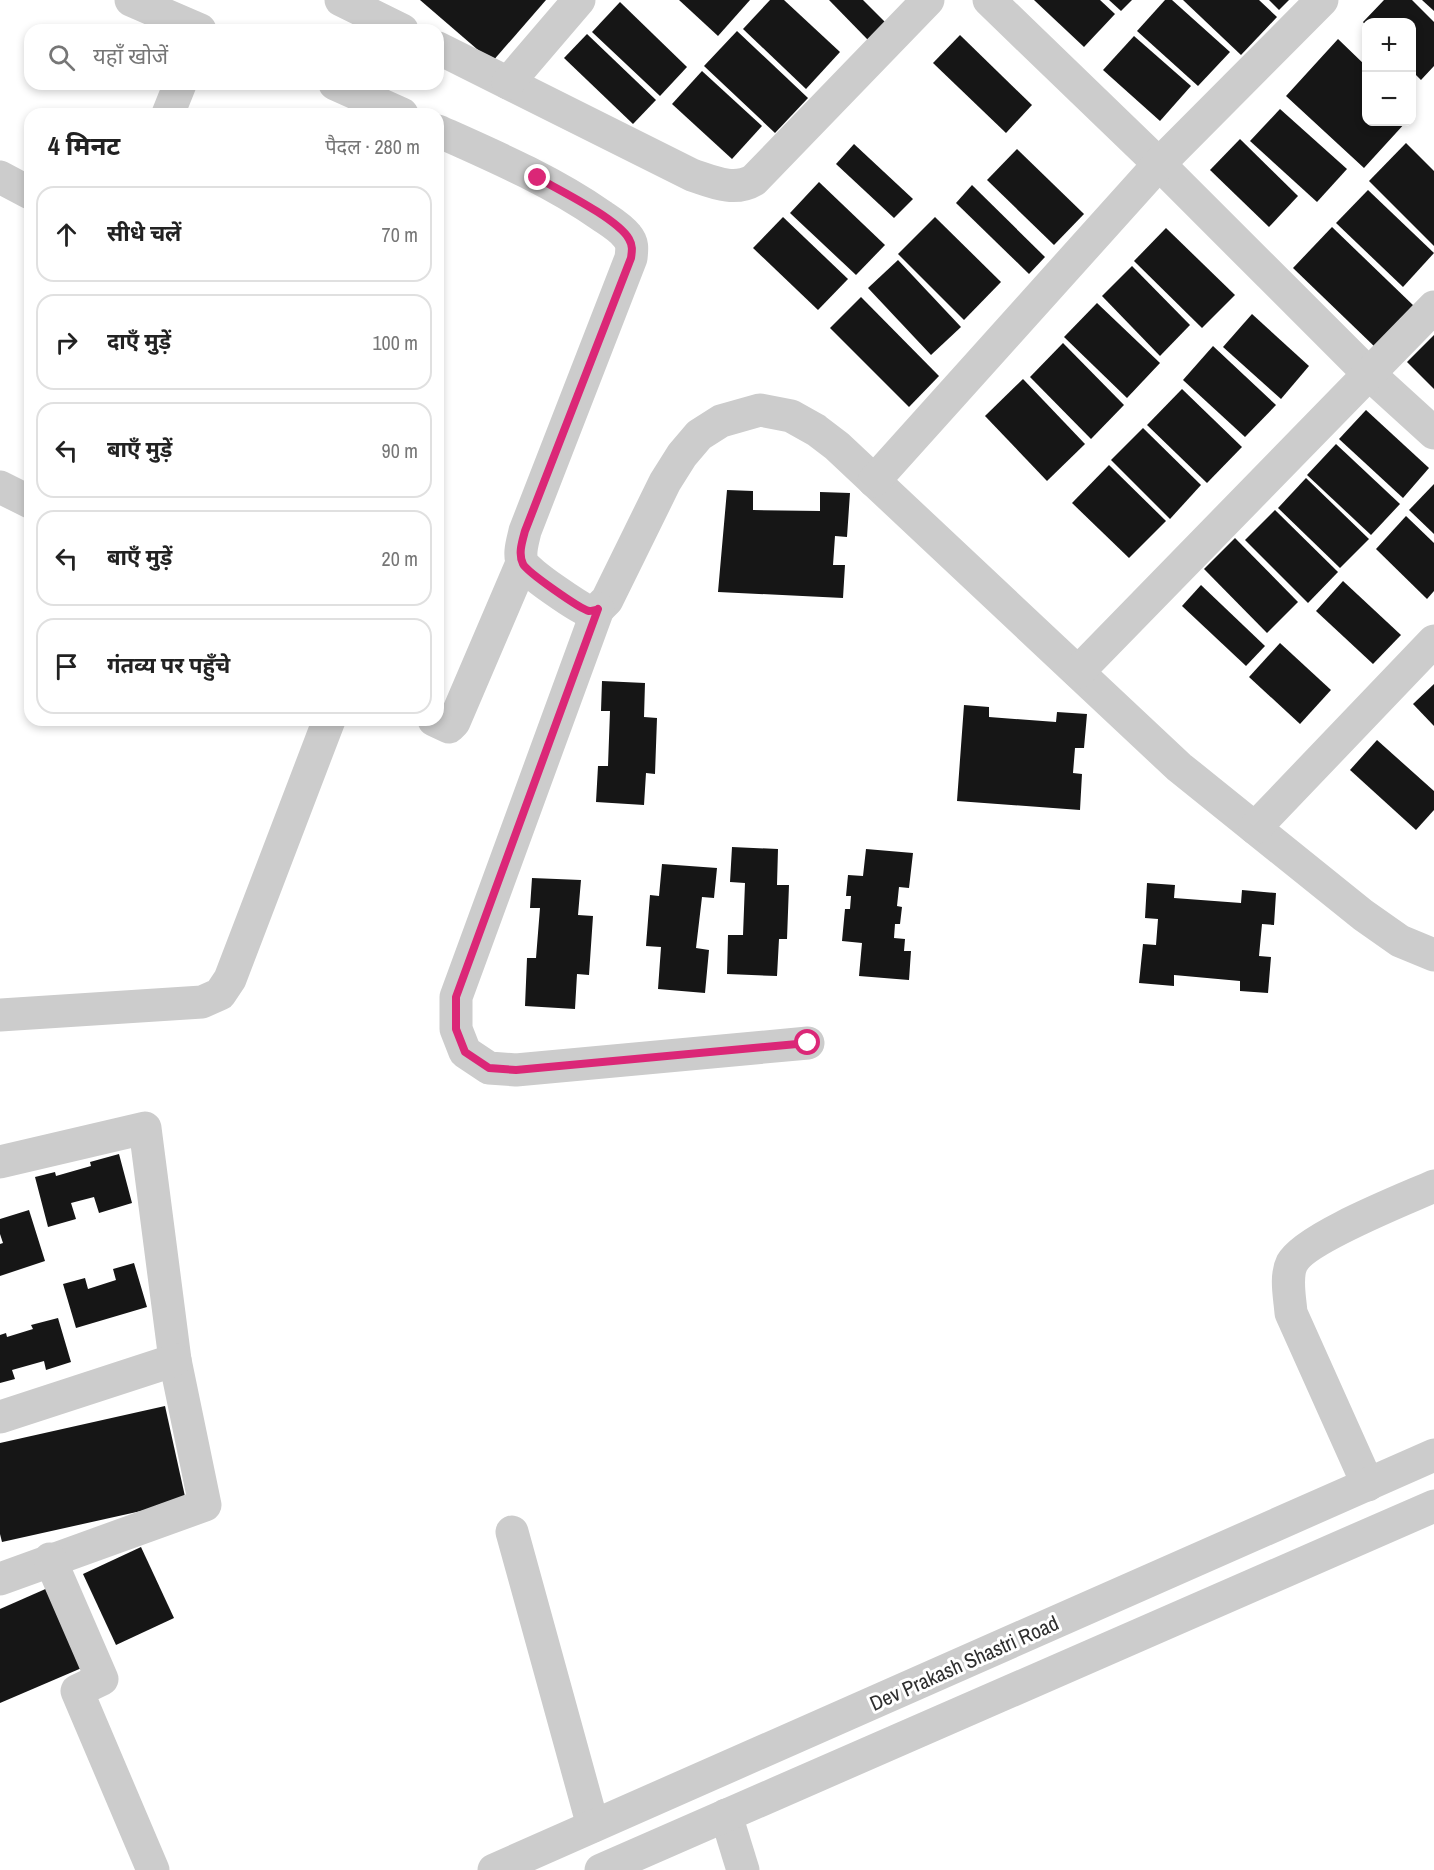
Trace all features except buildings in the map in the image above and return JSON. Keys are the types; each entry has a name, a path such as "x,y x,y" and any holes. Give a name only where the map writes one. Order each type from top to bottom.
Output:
{"street":[{"path":"131,0 186,24"},
{"path":"341,0 390,24"},
{"path":"508,83 579,0"},
{"path":"444,51 692,176 729,186 744,186 754,180 928,0"},
{"path":"989,0 1159,164 1368,373 1434,433"},
{"path":"874,482 1159,164 1322,0"},
{"path":"170,108 178,90"},
{"path":"348,90 389,108"},
{"path":"444,134 538,178 588,207 621,229 633,246 631,258 525,531 520,550 522,563 530,573 580,606 590,611 598,609"},
{"path":"0,177 24,190"},
{"path":"1078,672 1434,307"},
{"path":"808,1043 516,1070 489,1068 465,1052 456,1029 456,997 598,609 607,600 665,482 682,455 699,435 721,421 760,410 791,416 816,430 837,446 1179,767 1363,915 1400,940 1434,955"},
{"path":"0,487 24,499"},
{"path":"444,725 449,727 454,722 522,563"},
{"path":"1255,828 1434,641"},
{"path":"0,1015 202,1002 220,994 230,979 327,726"},
{"path":"0,1162 146,1128 175,1360 205,1505 50,1559 0,1579"},
{"path":"1368,1485 1291,1313 1288,1285 1292,1263 1307,1246 1332,1232 1434,1186"},
{"path":"0,1417 175,1360"},
{"name":"Dev Prakash Shastri Road","path":"494,1870 1434,1455"},
{"name":"Dev Prakash Shastri Road","path":"601,1870 1434,1506"},
{"path":"512,1532 593,1826"},
{"path":"50,1559 102,1679 77,1691 153,1870"},
{"path":"726,1815 743,1870"}],"route":[{"path":"538,178 621,229 633,246 631,258 525,531 520,550 522,563 530,573 580,606 590,611 598,609 456,997 456,1029 465,1052 489,1068 516,1070 808,1043"}]}
